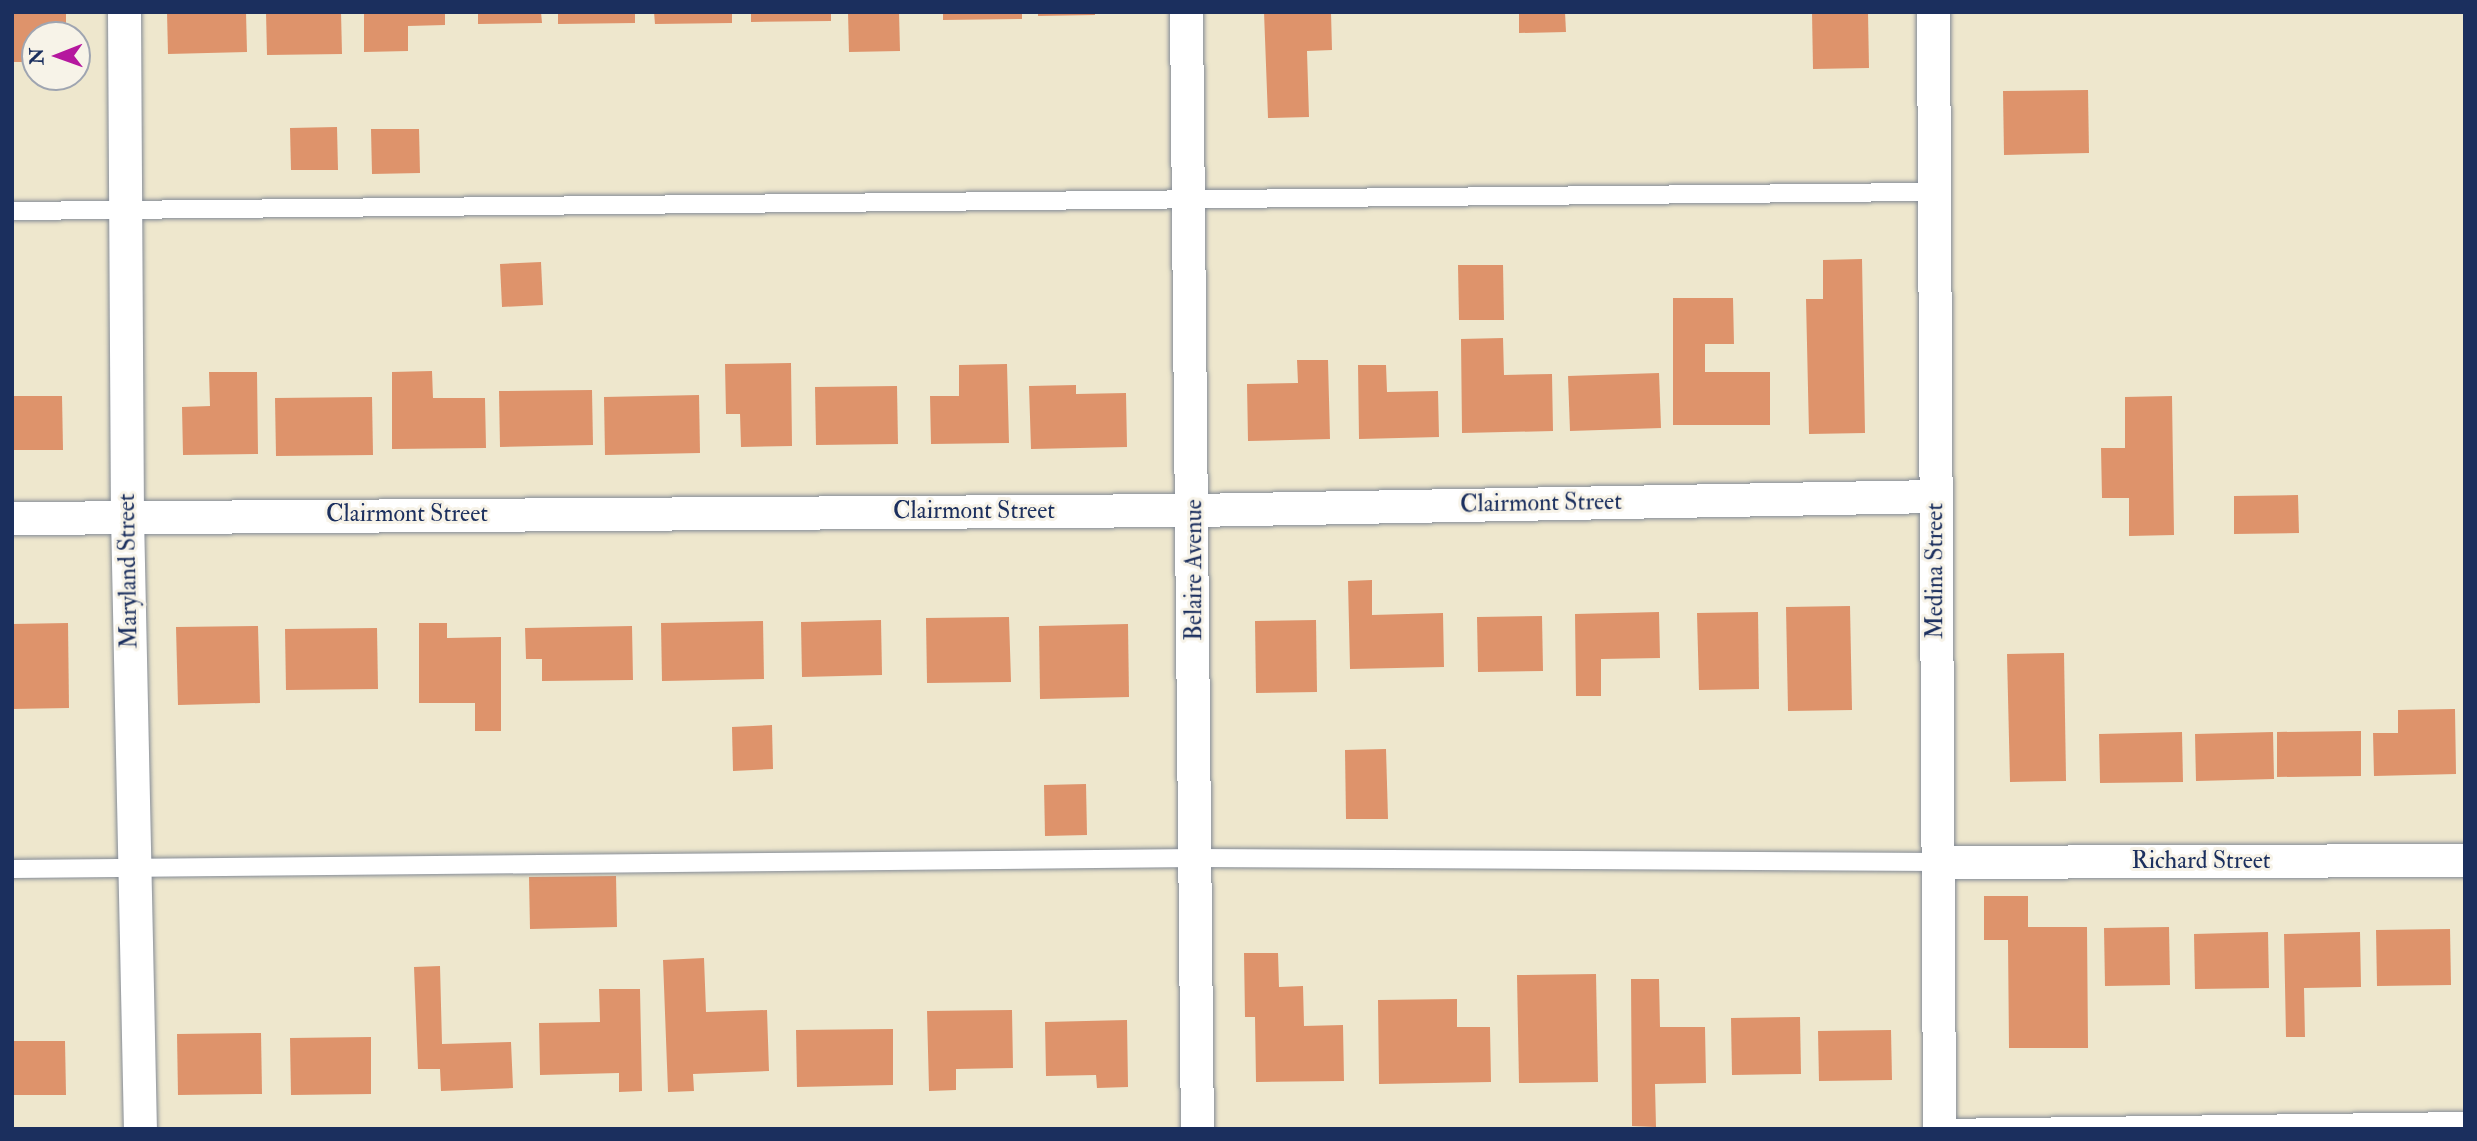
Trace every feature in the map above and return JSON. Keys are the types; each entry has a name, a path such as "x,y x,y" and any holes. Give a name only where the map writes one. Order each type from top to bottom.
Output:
{"street":[{"name":"Maryland Street","path":"124,12 127,516 140,1129"},
{"name":"Belaire Avenue","path":"1186,12 1197,1129"},
{"name":"Medina Street","path":"1933,12 1938,1128"},
{"name":"Clairmont Street","path":"12,518 1193,510 1935,496"},
{"name":"Richard Street","path":"1938,862 2465,860"}],"lane":[{"path":"12,211 1933,192"},
{"path":"12,869 1196,858 1938,862"},
{"path":"1938,1128 2465,1121"}],"building":[{"path":"12,12 66,12 66,21 21,21 21,62 12,62"},
{"path":"167,12 246,12 247,52 168,54"},
{"path":"266,12 341,12 342,54 267,55"},
{"path":"364,12 445,12 445,25 408,26 408,51 364,52"},
{"path":"478,12 541,12 542,23 478,24"},
{"path":"558,12 635,12 635,23 558,24"},
{"path":"654,12 732,12 732,23 655,24"},
{"path":"751,12 831,12 831,21 751,22"},
{"path":"848,12 899,12 900,51 849,52"},
{"path":"943,12 1022,12 1022,19 943,20"},
{"path":"1038,12 1095,12 1095,15 1038,16"},
{"path":"1264,12 1331,12 1332,50 1307,51 1309,117 1268,118"},
{"path":"1519,12 1565,12 1566,32 1519,33"},
{"path":"1812,12 1868,12 1869,68 1813,69"},
{"path":"2088,90 2089,153 2004,155 2003,91"},
{"path":"337,127 338,170 291,170 290,128"},
{"path":"371,129 419,129 420,173 372,174"},
{"path":"1862,259 1865,433 1809,434 1806,299 1823,299 1823,260"},
{"path":"541,262 543,305 502,307 500,264"},
{"path":"1458,265 1503,265 1504,320 1459,320"},
{"path":"1673,298 1733,298 1734,344 1705,344 1705,372 1770,372 1770,425 1673,425"},
{"path":"1503,338 1504,375 1552,374 1553,431 1462,433 1461,339"},
{"path":"1297,360 1328,360 1330,439 1248,441 1247,384 1298,383"},
{"path":"791,363 792,446 741,447 740,414 726,414 725,364"},
{"path":"1007,364 1009,443 931,444 930,396 959,396 959,365"},
{"path":"1358,365 1386,365 1387,392 1438,391 1439,437 1359,439"},
{"path":"432,371 433,398 485,398 486,448 392,449 392,372"},
{"path":"209,372 257,372 258,454 183,455 182,407 210,406"},
{"path":"1659,373 1661,428 1570,431 1568,376"},
{"path":"1076,385 1076,394 1126,393 1127,447 1031,449 1029,386"},
{"path":"897,386 898,444 816,445 815,387"},
{"path":"592,390 593,445 500,447 499,391"},
{"path":"699,395 700,453 605,455 604,397"},
{"path":"12,396 62,396 63,450 12,450"},
{"path":"2172,396 2174,535 2129,536 2129,498 2102,498 2101,448 2125,448 2125,397"},
{"path":"372,397 373,455 276,456 275,398"},
{"path":"2298,495 2299,533 2234,534 2234,496"},
{"path":"1372,580 1372,615 1443,613 1444,667 1350,669 1348,581"},
{"path":"1850,606 1852,710 1788,711 1786,607"},
{"path":"1659,612 1660,658 1601,659 1601,696 1576,696 1575,614"},
{"path":"1758,612 1759,689 1699,690 1697,613"},
{"path":"1542,616 1543,671 1478,672 1477,617"},
{"path":"1009,617 1011,682 927,683 926,618"},
{"path":"881,620 882,675 802,677 801,622"},
{"path":"1316,620 1317,692 1256,693 1255,621"},
{"path":"763,621 764,679 662,681 661,623"},
{"path":"68,623 69,708 12,709 12,624"},
{"path":"419,623 447,623 447,638 501,637 501,731 475,731 475,703 419,703"},
{"path":"1128,624 1129,697 1040,699 1039,626"},
{"path":"258,626 260,703 178,705 176,627"},
{"path":"632,626 633,680 542,681 542,659 526,659 525,628"},
{"path":"377,628 378,689 286,690 285,629"},
{"path":"2064,653 2066,781 2010,782 2007,654"},
{"path":"2455,709 2456,774 2374,776 2373,733 2398,733 2398,710"},
{"path":"772,725 773,769 733,771 732,727"},
{"path":"2361,731 2361,776 2277,777 2277,732"},
{"path":"2182,732 2183,782 2100,783 2099,734"},
{"path":"2273,732 2274,779 2196,781 2195,734"},
{"path":"1386,749 1388,819 1346,819 1345,750"},
{"path":"1086,784 1087,835 1045,836 1044,785"},
{"path":"616,876 617,927 530,929 529,877"},
{"path":"1984,896 2028,896 2028,927 2087,927 2088,1048 2009,1048 2008,940 1984,940"},
{"path":"2169,927 2170,985 2105,986 2104,928"},
{"path":"2450,929 2451,985 2377,986 2376,930"},
{"path":"2268,932 2269,988 2195,989 2194,934"},
{"path":"2360,932 2361,987 2304,988 2305,1037 2286,1037 2284,934"},
{"path":"1244,953 1278,953 1279,987 1303,986 1304,1026 1343,1025 1344,1081 1256,1082 1255,1017 1245,1017"},
{"path":"704,958 706,1012 767,1010 769,1071 693,1074 694,1091 668,1092 663,960"},
{"path":"440,966 442,1044 511,1042 513,1088 441,1091 440,1069 418,1069 414,967"},
{"path":"1596,974 1598,1082 1519,1083 1517,975"},
{"path":"1631,979 1659,979 1660,1027 1705,1027 1706,1083 1655,1084 1656,1127 1632,1126"},
{"path":"599,989 640,989 642,1091 619,1092 619,1073 540,1075 539,1023 600,1022"},
{"path":"1457,999 1457,1027 1490,1027 1491,1082 1379,1084 1378,1000"},
{"path":"1012,1010 1013,1068 956,1069 956,1090 929,1091 927,1011"},
{"path":"1800,1017 1801,1074 1732,1075 1731,1018"},
{"path":"1127,1020 1128,1087 1097,1088 1096,1075 1046,1076 1045,1022"},
{"path":"893,1029 893,1085 797,1087 796,1030"},
{"path":"1891,1030 1892,1080 1819,1081 1818,1031"},
{"path":"261,1033 262,1094 178,1095 177,1034"},
{"path":"371,1037 371,1094 291,1095 290,1038"},
{"path":"12,1041 65,1041 66,1095 12,1095"}]}
